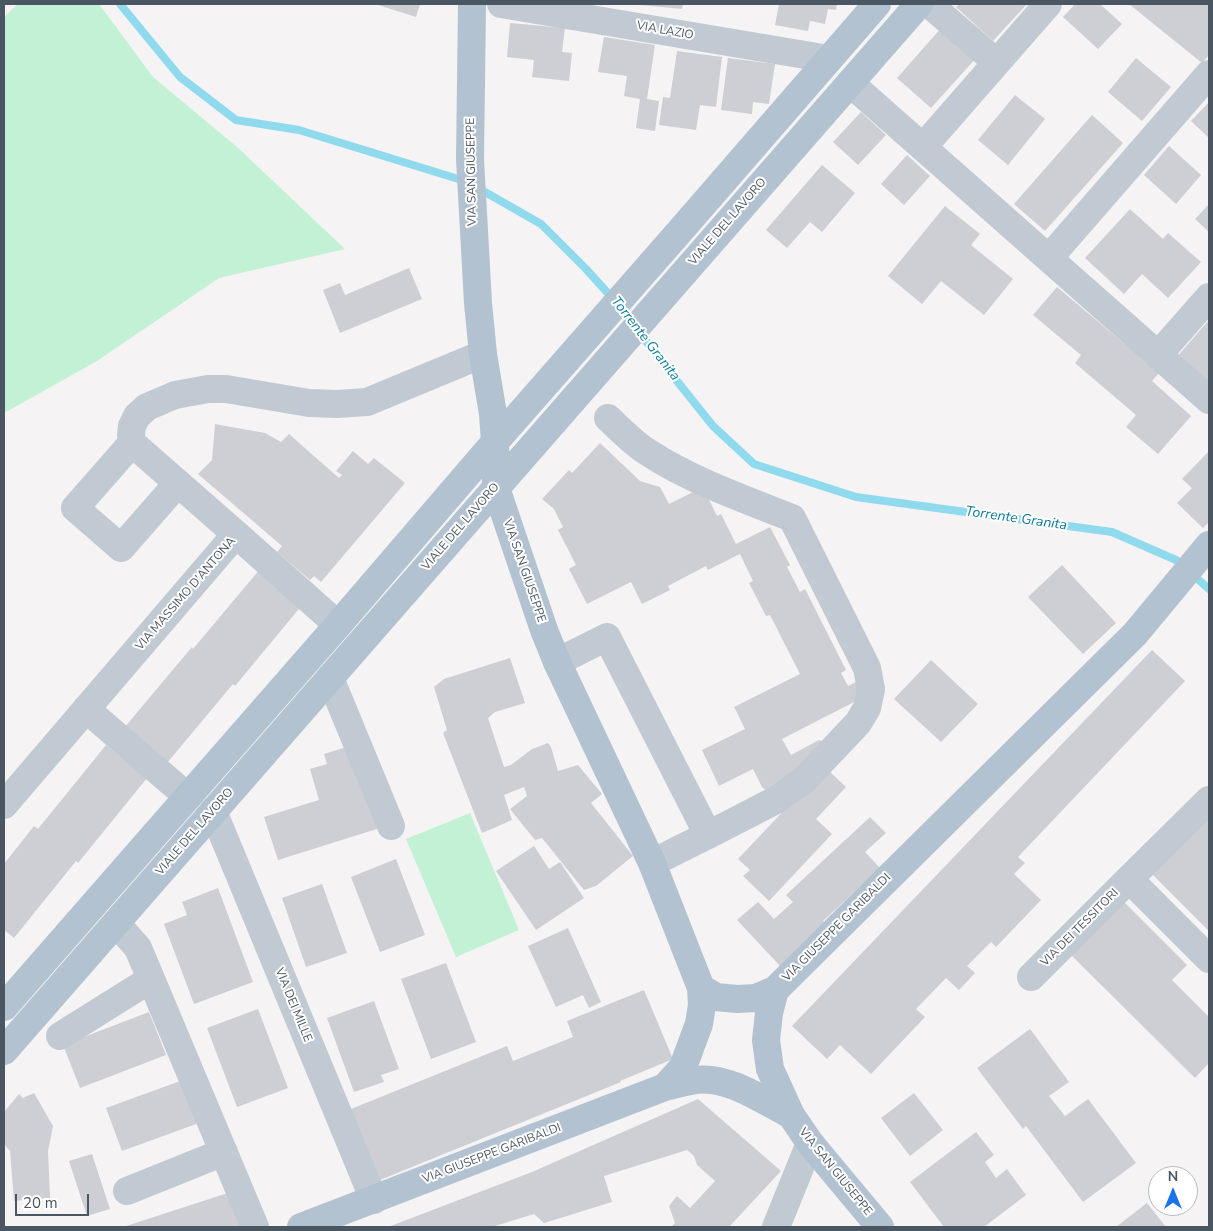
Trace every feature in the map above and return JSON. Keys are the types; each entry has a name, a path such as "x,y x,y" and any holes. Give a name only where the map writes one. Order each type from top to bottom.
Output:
{"main road":[{"name":"VIA SAN GIUSEPPE","path":"472,4 470,159 473,231 483,354 493,414 496,488 544,630 652,864 701,988 702,1005 699,1024 683,1067 665,1087"},
{"path":"4,1007 877,4"},
{"name":"VIALE DEL LAVORO","path":"4,1051 919,4"},
{"name":"VIA GIUSEPPE GARIBALDI","path":"791,1115 770,1068 766,1040 769,1013 775,990 1135,634 1209,545"},
{"path":"701,988 716,996 738,999 756,998 775,990"},
{"name":"VIA GIUSEPPE GARIBALDI","path":"301,1227 665,1087 698,1080 715,1081 741,1088 791,1115"},
{"name":"VIA SAN GIUSEPPE","path":"791,1115 810,1143 880,1227"}],"street":[{"name":"VIA LAZIO","path":"501,4 829,59"},
{"path":"929,4 996,62"},
{"path":"923,147 1048,4"},
{"path":"1049,258 1209,74"},
{"path":"850,83 1209,400"},
{"path":"1158,355 1209,298"},
{"path":"236,534 132,443 132,426 137,416 147,407 175,395 208,389 226,389 308,402 337,404 367,402 483,354"},
{"path":"608,418 647,452 675,468 733,495 792,518 867,668 871,689 867,708 858,723 804,780 776,800 652,864"},
{"path":"132,443 75,508 121,548 178,483"},
{"name":"VIA MASSIMO D'ANTONA","path":"4,805 236,534 338,625"},
{"path":"558,662 607,637 708,835"},
{"path":"330,678 391,826"},
{"path":"86,709 188,797"},
{"name":"VIA DEI TESSITORI","path":"1031,977 1209,800"},
{"name":"VIA DEI MILLE","path":"213,811 374,1200"},
{"name":"VIA DEI TESSITORI","path":"1129,879 1209,960"},
{"path":"116,923 138,948 255,1227"},
{"path":"60,1036 151,979"},
{"path":"776,1227 810,1143"},
{"path":"127,1191 224,1152"}],"green space":[{"path":"18,4 99,4 153,77 237,147 345,249 219,278 97,361 6,412 4,411 4,17"},
{"path":"470,813 519,930 456,957 406,839"}],"building":[{"path":"375,4 420,4 416,17"},
{"path":"641,4 683,4 682,9"},
{"path":"779,4 837,4 836,10 828,9 825,24 810,21 808,31 775,25"},
{"path":"960,4 1027,4 993,41 956,7"},
{"path":"1075,4 1100,4 1122,24 1098,49 1063,17"},
{"path":"1129,4 1209,4 1209,55 1202,63"},
{"path":"510,23 565,28 562,52 572,53 569,81 532,77 534,60 507,57"},
{"path":"942,27 977,57 931,108 897,78"},
{"path":"604,37 655,45 647,99 659,101 655,131 636,128 640,99 624,96 627,76 598,72"},
{"path":"677,51 722,57 716,107 700,105 696,130 659,125 663,97 670,98"},
{"path":"728,58 775,64 769,104 753,102 752,114 721,110"},
{"path":"1136,58 1171,87 1142,121 1108,92"},
{"path":"1015,95 1045,119 1008,165 978,140"},
{"path":"1209,102 1209,138 1191,121"},
{"path":"861,112 886,135 858,165 833,142"},
{"path":"1092,115 1123,143 1045,231 1014,204"},
{"path":"1169,146 1201,175 1176,204 1144,175"},
{"path":"907,155 930,176 904,205 881,184"},
{"path":"822,165 855,193 822,232 810,222 787,248 766,230"},
{"path":"1209,204 1209,232 1195,219"},
{"path":"945,206 980,234 971,245 1013,279 984,315 941,281 922,304 888,276"},
{"path":"1130,209 1163,239 1168,233 1201,262 1168,298 1142,274 1124,294 1085,258"},
{"path":"409,268 422,299 340,333 323,290 340,283 345,295"},
{"path":"1057,287 1159,373 1152,381 1191,416 1158,454 1126,427 1136,415 1075,363 1081,355 1033,315"},
{"path":"1209,320 1209,380 1205,385 1175,359"},
{"path":"215,424 265,433 281,442 289,434 339,478 342,475 336,471 353,451 368,464 374,458 405,483 321,582 314,576 310,580 277,552 282,546 198,474 212,460"},
{"path":"600,443 640,481 660,487 669,504 703,487 717,516 721,514 736,544 770,527 790,565 787,567 800,592 805,589 846,670 841,673 848,686 860,680 856,701 782,739 791,755 819,740 828,743 769,793 762,787 753,769 719,786 702,750 745,729 734,707 800,674 770,615 766,616 749,583 753,581 740,554 708,570 706,566 668,586 670,590 642,604 631,582 587,604 569,569 576,565 558,530 563,527 554,509 542,499 569,470 572,473"},
{"path":"1209,451 1209,522 1203,528 1177,503 1192,488 1182,479"},
{"path":"1062,565 1116,623 1083,654 1028,597"},
{"path":"260,569 303,604 235,686 233,684 167,763 124,728"},
{"path":"1152,650 1185,681 1018,857 1025,863 1014,874 1041,900 996,947 991,942 967,966 975,973 959,990 946,978 916,1009 925,1017 871,1074 840,1045 827,1059 792,1026"},
{"path":"510,658 525,703 495,712 488,718 504,767 511,765 532,749 548,743 558,771 578,765 602,794 591,803 633,856 596,886 584,890 542,838 535,840 510,809 527,796 524,787 504,795 512,820 482,833 443,733 447,730 434,687 444,679"},
{"path":"931,660 978,704 941,742 894,699"},
{"path":"106,745 147,778 78,863 76,861 14,938 4,930 4,864 34,826 38,829"},
{"path":"353,745 380,828 278,860 264,817 319,800 310,769 327,764 324,754"},
{"path":"825,767 846,787 816,819 832,834 769,901 743,876 750,870 738,859"},
{"path":"1209,816 1209,931 1151,873"},
{"path":"870,817 886,833 865,852 880,868 823,921 828,926 782,968 737,920 758,902 774,919 793,902 786,895"},
{"path":"534,846 549,869 560,862 584,898 536,930 496,871"},
{"path":"396,859 425,935 380,952 351,877"},
{"path":"322,884 347,953 306,967 282,898"},
{"path":"218,888 253,982 194,1004 164,924 187,915 182,902"},
{"path":"1123,901 1187,965 1172,980 1209,1017 1209,1063 1195,1078 1070,954"},
{"path":"568,928 601,1002 589,1008 583,995 556,1007 528,946"},
{"path":"446,963 476,1042 431,1059 401,979"},
{"path":"644,990 673,1059 380,1180 351,1109 507,1046 513,1061 573,1037 567,1021"},
{"path":"374,1001 399,1069 381,1075 384,1082 354,1092 327,1018"},
{"path":"258,1009 288,1088 237,1107 207,1028"},
{"path":"149,1012 166,1055 80,1088 63,1045"},
{"path":"1030,1029 1069,1082 1049,1096 1065,1116 1088,1099 1136,1163 1083,1202 1026,1126 1023,1129 977,1068"},
{"path":"183,1080 199,1123 122,1151 106,1108"},
{"path":"34,1093 53,1126 48,1151 50,1198 14,1201 10,1151 4,1144 4,1112 19,1094 23,1098"},
{"path":"914,1093 943,1130 910,1156 881,1118"},
{"path":"698,1099 781,1171 729,1227 671,1227 675,1223 669,1206 677,1196 690,1208 715,1181 697,1165 694,1156 687,1150 604,1176 612,1202 544,1223 534,1214 492,1227 388,1227 532,1172"},
{"path":"976,1132 994,1155 985,1162 996,1178 1007,1169 1026,1195 984,1227 944,1227 910,1182"},
{"path":"92,1154 110,1209 87,1216 69,1161"},
{"path":"234,1191 245,1227 123,1227"},
{"path":"1147,1203 1148,1216 1157,1216 1166,1227 1116,1227"}],"waterway":[{"name":"Torrente Granita","path":"120,4 180,77 236,120 299,130 465,181"},
{"name":"Torrente Granita","path":"478,188 541,224 614,300 713,426 754,464 856,497 1112,532 1176,560 1209,589"}]}
